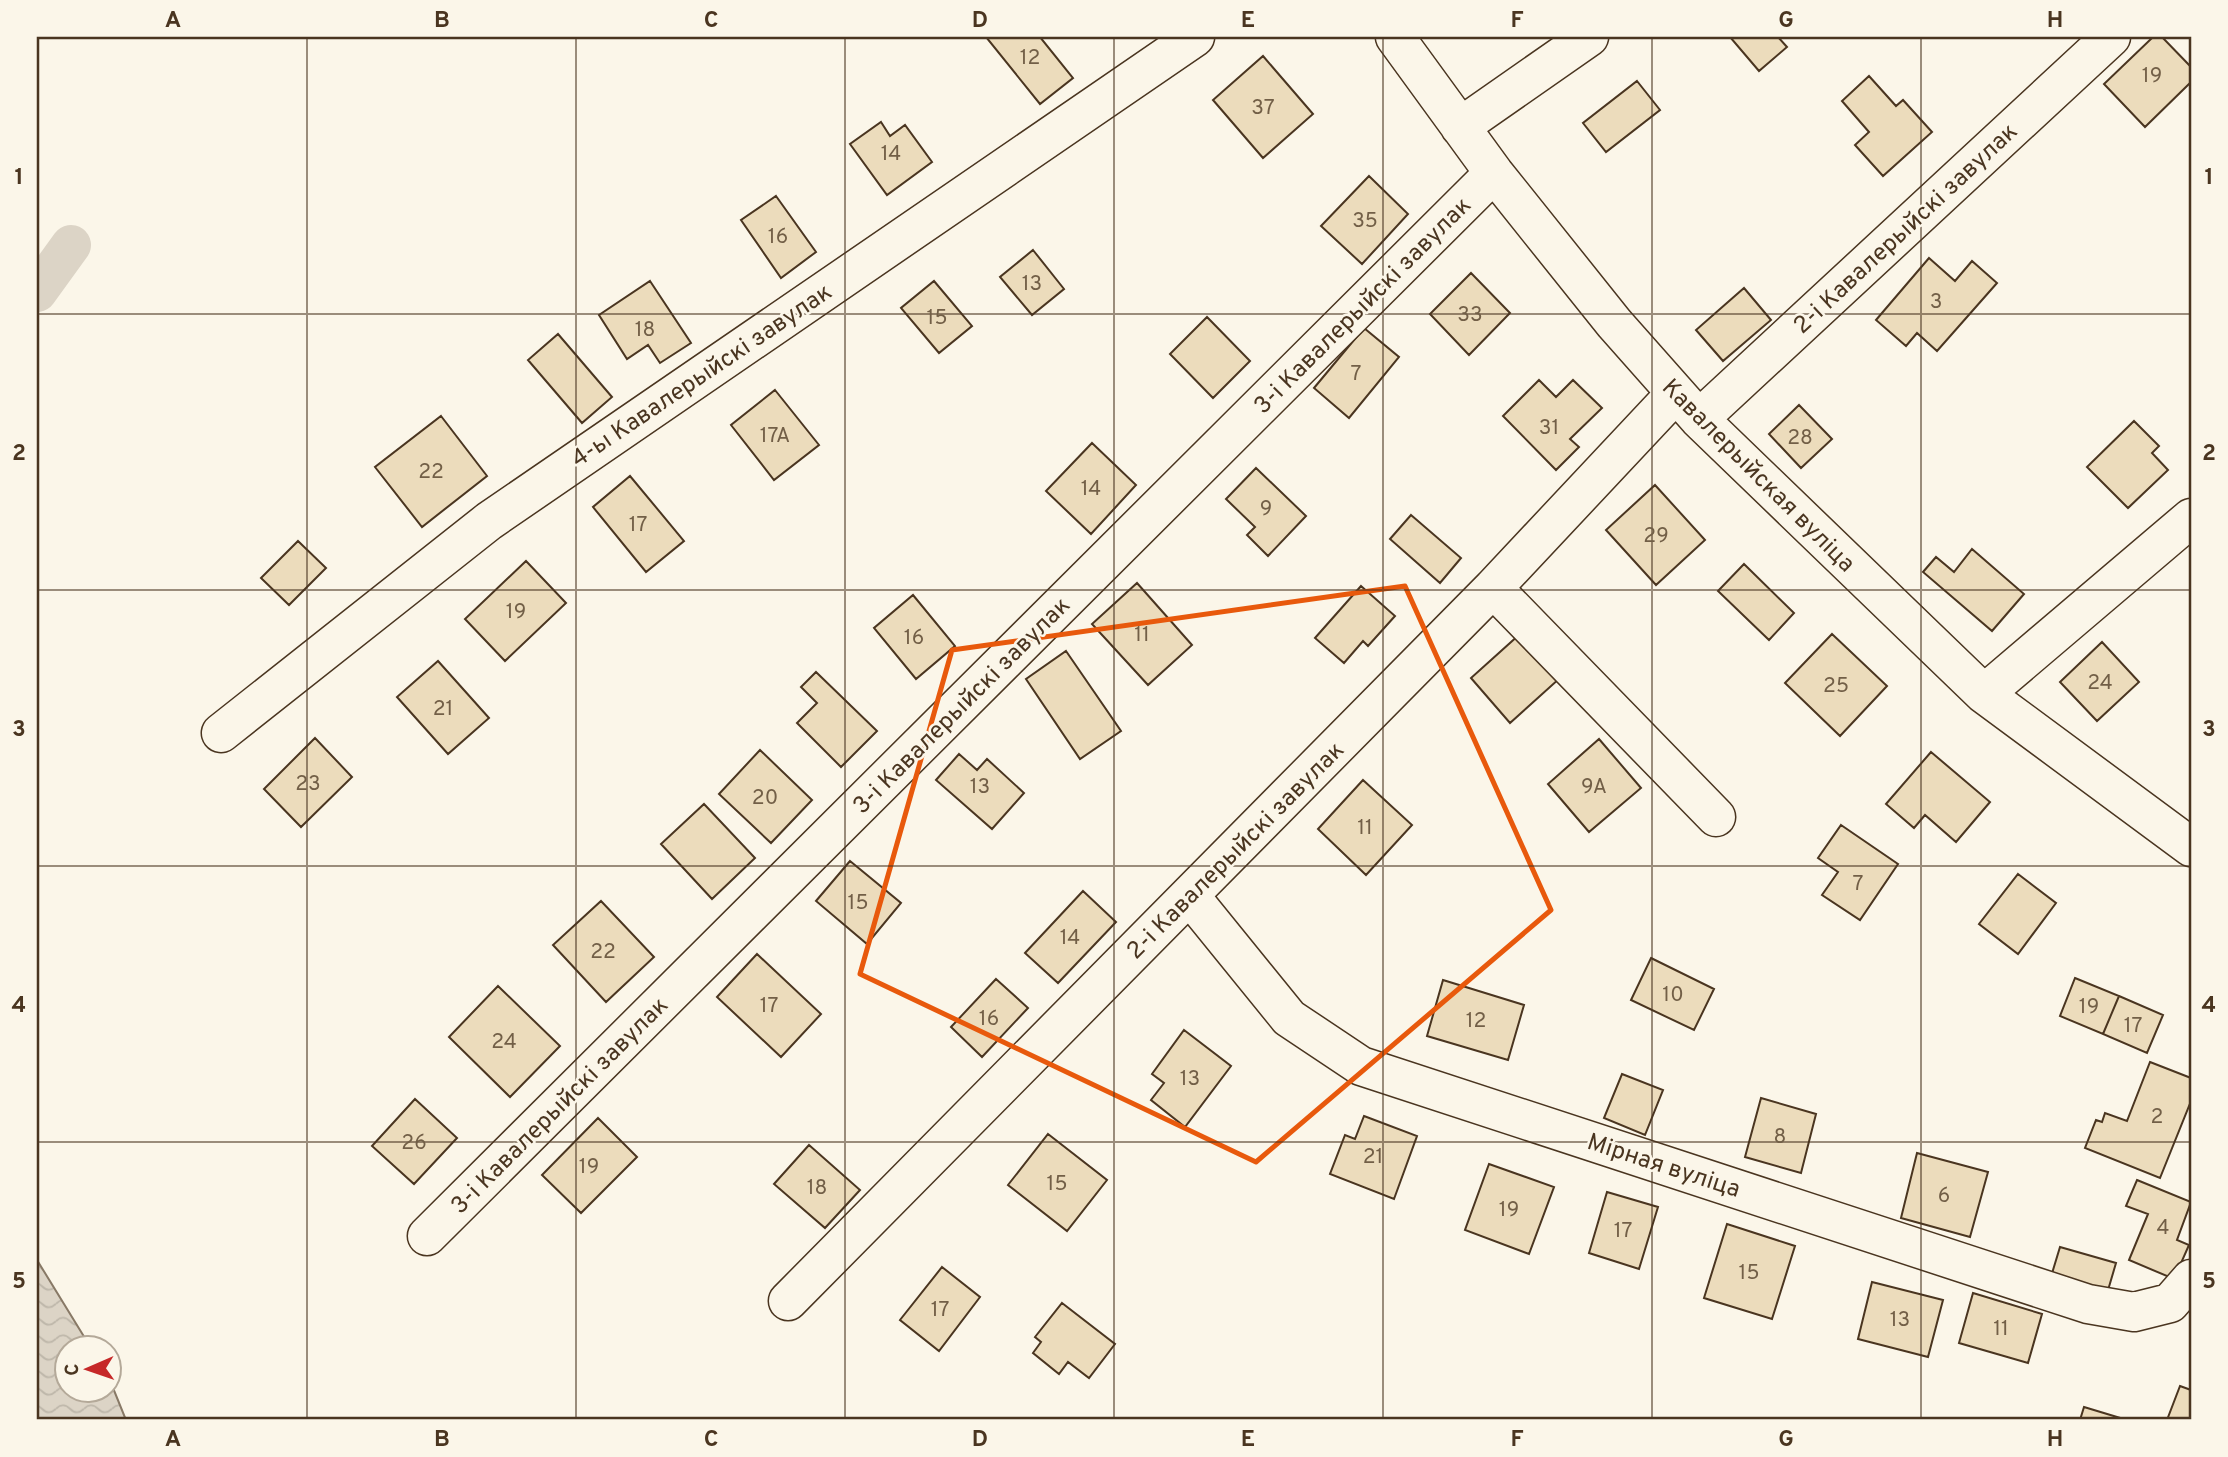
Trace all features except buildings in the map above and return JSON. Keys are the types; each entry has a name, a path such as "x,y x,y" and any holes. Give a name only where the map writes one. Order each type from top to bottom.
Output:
{"street":[{"name":"4-ы Кавалерыйскі завулак","path":"221,733 489,521 1195,37"},
{"name":"Кавалерыйская вуліца","path":"1395,37 1494,173 1614,323 1687,407 1984,694 2191,847"},
{"path":"1460,127 1589,37"},
{"name":"2-і Кавалерыйскі завулак","path":"788,1301 1493,588 1687,407 2111,37"},
{"name":"3-і Кавалерыйскі завулак","path":"428,1236 1494,173"},
{"path":"1984,694 2191,518"},
{"path":"1493,588 1716,817"},
{"name":"Мірная вуліца","path":"1190,896 1289,1018 1361,1066 2088,1304 2134,1312 2170,1303 2191,1279"}],"highlighted area":[{"path":"1405,586 1551,910 1256,1162 860,974 952,650"}],"water":[{"path":"37,1260 82,1334 52,1334 52,1404 120,1404 126,1420 37,1420"}],"waterway":[{"path":"37,292 71,245"}]}
